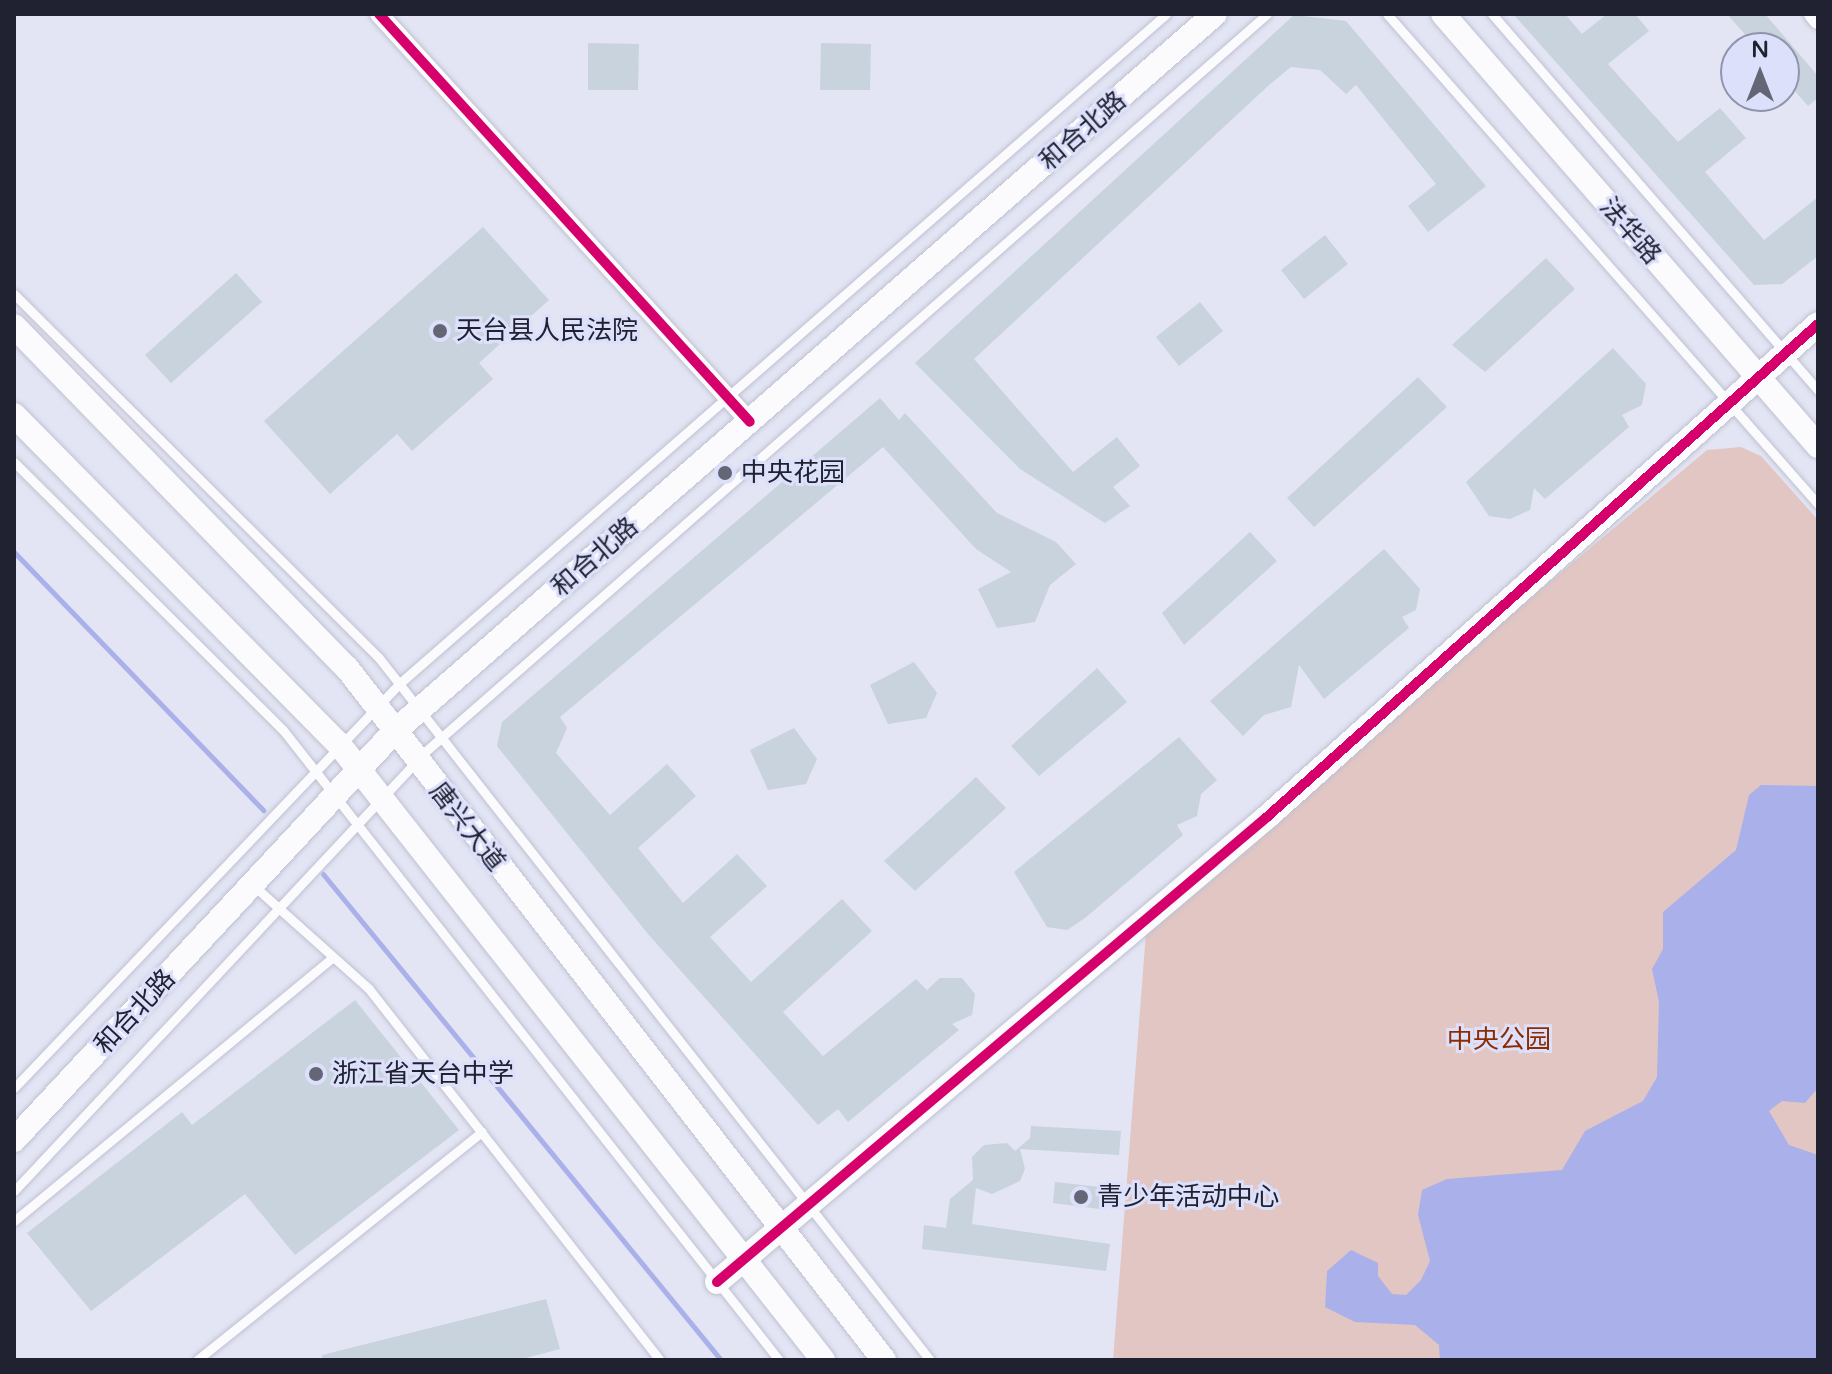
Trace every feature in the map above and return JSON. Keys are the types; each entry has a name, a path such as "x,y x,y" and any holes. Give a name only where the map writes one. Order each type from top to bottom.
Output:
{"main road":[{"name":"和合北路","path":"14,1140 254,886 395,731 1215,14"},
{"name":"法华路","path":"1443,14 1818,446"},
{"path":"717,1282 1267,817 1726,401 1818,324"},
{"name":"唐兴大道","path":"14,326 337,657 884,1360"},
{"name":"唐兴大道","path":"14,415 338,743 823,1360"}],"street":[{"path":"379,14 750,422"},
{"path":"1813,14 1818,20"}],"lane":[{"path":"14,1088 313,769 400,683 1166,14"},
{"path":"14,1191 382,796 442,737 1267,14"},
{"path":"1387,14 1818,504"},
{"path":"1492,14 1818,391"},
{"path":"14,294 400,683 930,1360"},
{"path":"14,462 283,730 779,1360"},
{"path":"254,886 369,989 660,1360"},
{"path":"14,1221 333,957"},
{"path":"197,1360 482,1132"}],"green space":[{"name":"中央公园","path":"1741,447 1761,456 1818,520 1818,1360 1113,1360 1147,920 1707,450"}],"water":[{"path":"1761,785 1818,786 1818,1088 1805,1103 1782,1101 1769,1111 1789,1145 1818,1155 1818,1360 1440,1360 1439,1345 1415,1325 1355,1322 1325,1307 1327,1271 1351,1250 1378,1263 1378,1276 1392,1294 1406,1295 1421,1280 1430,1261 1418,1215 1422,1190 1447,1179 1562,1170 1585,1131 1643,1101 1657,1077 1659,1002 1652,969 1663,949 1663,912 1736,850 1749,795"}],"building":[{"path":"1513,14 1565,14 1582,34 1607,14 1635,14 1649,31 1608,64 1678,142 1720,108 1720,112 1723,112 1746,138 1705,172 1764,240 1818,197 1818,256 1782,284 1754,285"},
{"path":"1727,14 1765,14 1780,32 1743,32"},
{"path":"1294,15 1346,21 1486,186 1428,232 1408,206 1436,184 1356,85 1346,94 1320,70 1291,67 1269,85 974,359 1073,472 1117,437 1140,466 1113,487 1130,506 1105,523 1020,469 915,363"},
{"path":"588,43 639,44 638,90 588,90"},
{"path":"821,43 871,44 870,90 820,90"},
{"path":"1800,55 1818,76 1818,98 1808,106 1800,97"},
{"name":"天台县人民法院","path":"483,227 549,300 479,363 493,379 412,451 397,434 330,494 264,421"},
{"path":"1325,235 1348,264 1304,299 1281,270"},
{"path":"1546,258 1575,289 1485,372 1452,345"},
{"path":"236,273 262,302 171,383 145,355"},
{"path":"1200,302 1223,331 1179,366 1156,337"},
{"path":"1613,348 1646,384 1642,405 1622,415 1629,427 1545,499 1534,488 1530,510 1510,519 1489,516 1466,482"},
{"path":"1418,377 1447,407 1314,527 1287,498"},
{"path":"880,398 899,420 905,413 997,513 1056,542 1076,564 1050,585 1035,622 997,628 978,589 1011,572 976,549 883,447 560,717 567,728 556,753 610,815 667,764 696,796 638,848 683,903 737,854 767,886 710,937 751,982 842,899 872,931 783,1012 823,1056 916,979 927,990 940,978 962,978 975,994 972,1015 952,1024 959,1030 848,1122 838,1109 818,1125 648,934 497,746 502,722"},
{"path":"1250,532 1277,561 1184,645 1162,613"},
{"path":"1384,549 1420,589 1416,610 1402,617 1409,628 1324,699 1299,665 1291,707 1264,715 1243,736 1210,701"},
{"path":"914,662 937,693 926,718 888,724 870,685"},
{"path":"1097,668 1127,702 1039,776 1011,746"},
{"path":"794,728 817,759 806,784 768,790 750,750"},
{"path":"1179,737 1217,780 1201,794 1197,816 1177,825 1183,835 1085,918 1067,930 1047,927 1014,872"},
{"path":"976,777 1006,808 915,891 884,861"},
{"path":"355,1000 459,1130 295,1255 245,1194 91,1311 27,1233 182,1112 192,1125"},
{"name":"青少年活动中心","path":"1031,1126 1121,1131 1119,1155 1020,1149 1025,1169 1020,1181 992,1194 976,1188 972,1224 1110,1244 1106,1271 922,1249 924,1225 946,1228 950,1199 973,1180 972,1157 984,1145 1007,1143 1015,1151 1030,1138"},
{"path":"1055,1182 1109,1188 1107,1210 1053,1203"},
{"path":"546,1299 560,1349 518,1360 323,1360 322,1355"}],"waterway":[{"path":"14,552 263,810"},
{"path":"323,874 721,1360"}],"cycle path":[{"path":"379,14 750,422"},
{"path":"717,1282 1267,817 1818,324"}],"place":[{"name":"天台县人民法院","path":"440,331"},
{"name":"中央花园","path":"725,473"},
{"name":"浙江省天台中学","path":"316,1074"},
{"name":"青少年活动中心","path":"1081,1197"}]}
